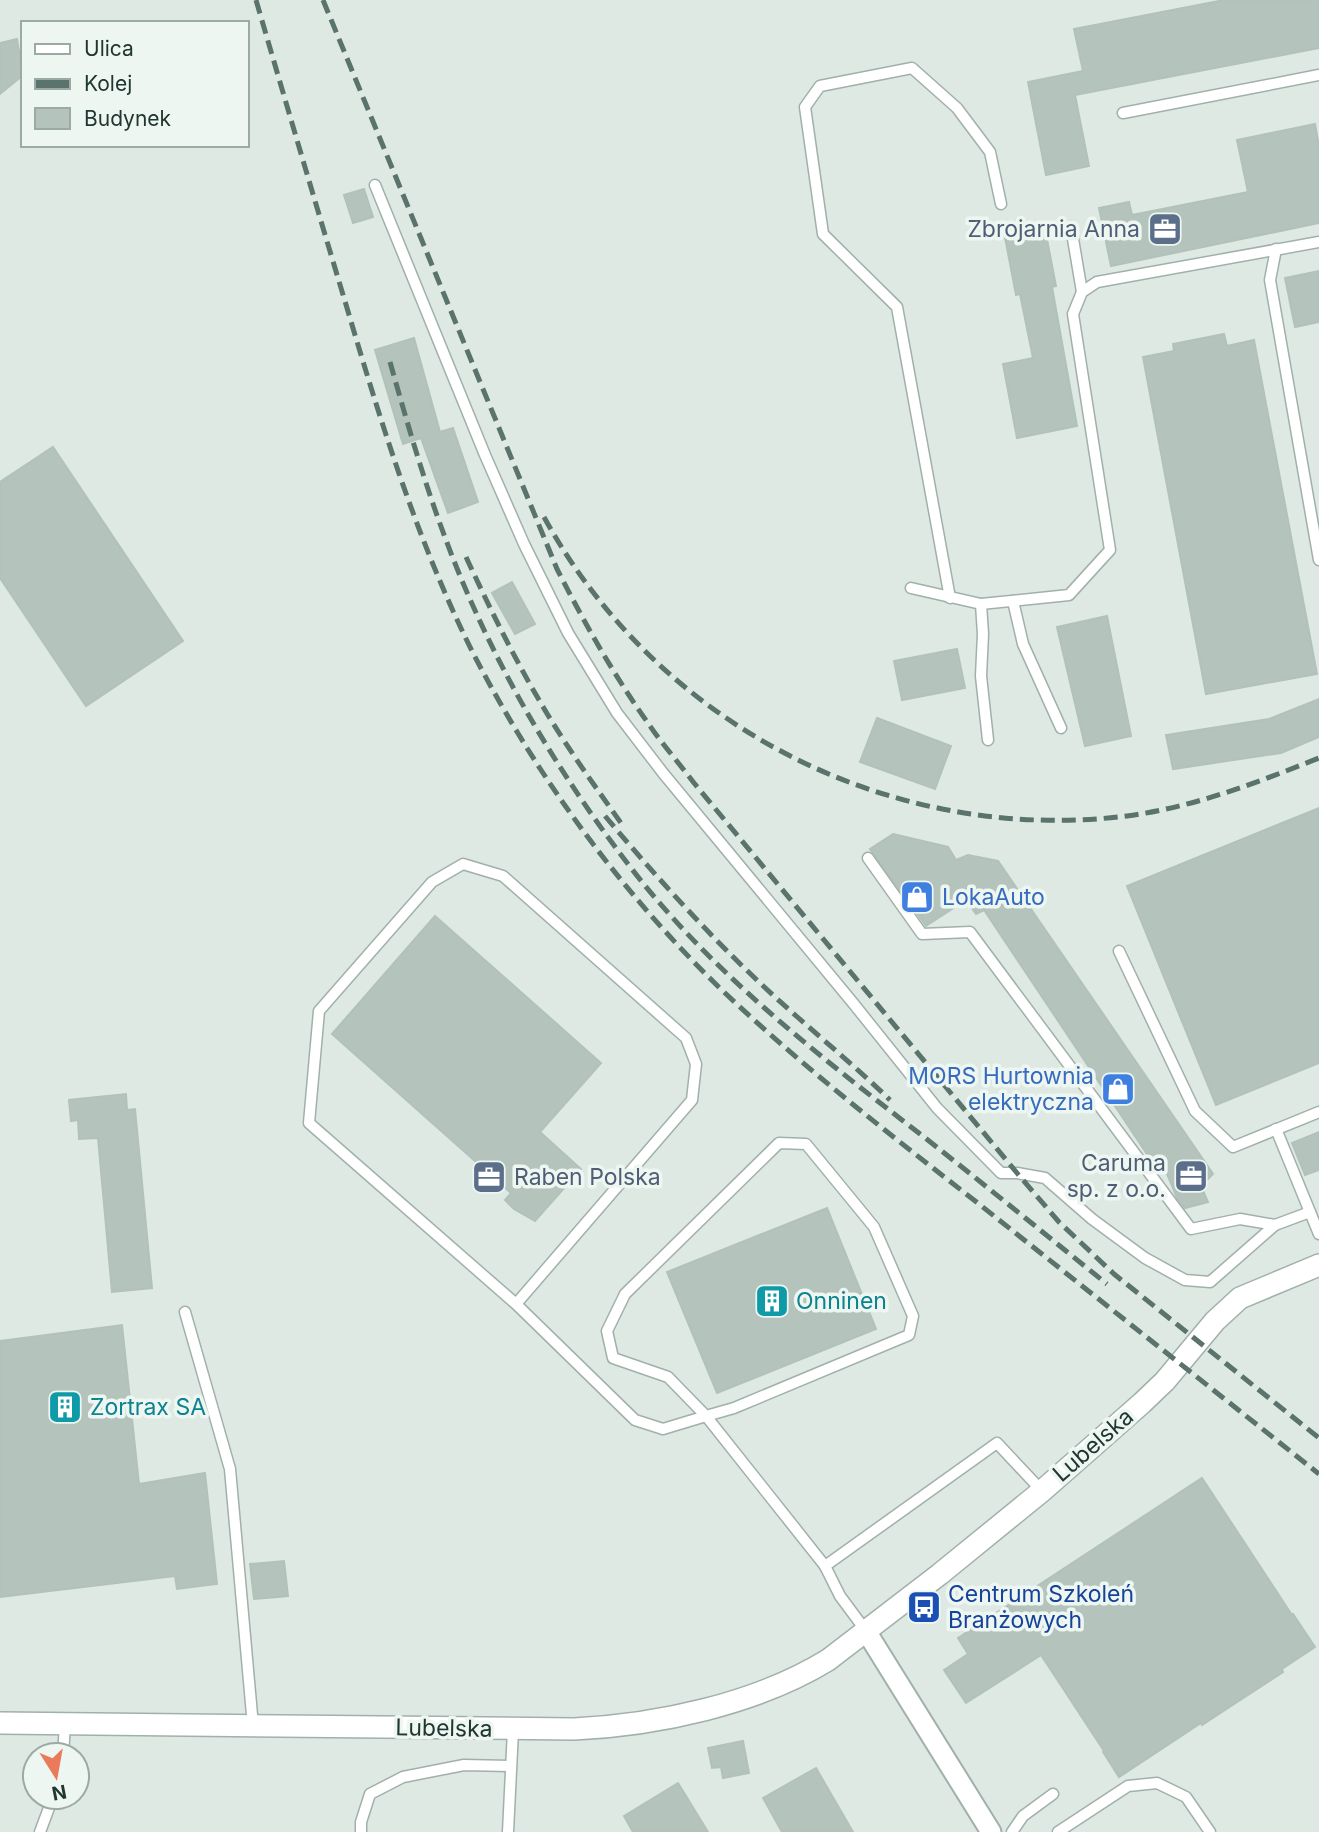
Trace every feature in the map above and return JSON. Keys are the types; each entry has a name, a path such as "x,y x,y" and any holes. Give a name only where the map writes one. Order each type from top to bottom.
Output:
{"street":[{"name":"Lubelska","path":"0,1723 513,1730 614,1727 699,1711 773,1687 809,1671 866,1631 1042,1491 1165,1381 1215,1321 1240,1298 1319,1265"},
{"path":"866,1631 991,1832"}],"lane":[{"path":"950,598 897,307 823,234 805,107 820,86 912,68 957,108 990,152 1001,204"},
{"path":"1123,113 1319,75"},
{"path":"375,185 491,468 524,544 568,633 617,713 663,773 937,1108 1001,1173 1045,1178 1092,1219 1144,1258 1185,1280 1210,1282 1275,1225 1310,1212"},
{"path":"911,588 981,604 1069,595 1110,550 1073,314 1082,292 1071,227"},
{"path":"1082,292 1097,282 1319,242"},
{"path":"1276,249 1270,281 1319,560"},
{"path":"1013,601 1023,644 1061,728"},
{"path":"981,604 981,676 988,740"},
{"path":"868,858 922,934 970,932 1191,1229 1240,1219 1275,1225"},
{"path":"516,1304 692,1100 696,1064 686,1038 503,876 463,864 432,883 319,1011 309,1123 516,1304 635,1420 663,1429 706,1416 734,1408 909,1335 913,1316 874,1227 806,1144 779,1143 625,1294 607,1332 613,1358 668,1377 706,1416 825,1566 840,1596 866,1631"},
{"path":"1119,951 1195,1111 1233,1147 1319,1112"},
{"path":"1276,1129 1319,1234"},
{"path":"185,1312 230,1469 253,1727"},
{"path":"825,1566 997,1443 1042,1491"},
{"path":"64,1741 65,1724"},
{"path":"508,1832 513,1730"},
{"path":"361,1832 361,1822 370,1794 403,1777 464,1765 510,1766"},
{"path":"1058,1832 1128,1786 1157,1783 1186,1797 1210,1832"},
{"path":"1012,1832 1023,1816 1053,1794"},
{"path":"40,1832 47,1811"}],"building":[{"path":"1224,0 1319,0 1319,48 1075,95 1089,166 1046,175 1028,82 1083,71 1074,29"},
{"path":"17,39 21,77 0,94 0,43"},
{"path":"1315,124 1319,146 1319,223 1111,266 1099,208 1129,202 1132,215 1248,192 1237,140"},
{"path":"364,189 373,217 353,223 344,195"},
{"path":"1044,224 1056,286 1052,287 1077,426 1017,438 1003,364 1033,358 1020,294 1016,295 1004,232"},
{"path":"1319,271 1319,322 1295,327 1285,278"},
{"path":"1224,334 1227,346 1254,340 1317,674 1206,694 1143,357 1174,351 1173,344"},
{"path":"414,338 440,432 453,428 478,502 448,513 421,438 403,444 375,350"},
{"path":"53,447 183,641 86,706 0,578 0,482"},
{"path":"512,582 535,624 515,634 492,593"},
{"path":"1107,616 1131,736 1085,746 1057,627"},
{"path":"957,649 965,688 902,700 894,661"},
{"path":"1319,699 1319,737 1281,753 1173,769 1166,735 1269,719"},
{"path":"877,718 951,746 935,789 860,762"},
{"path":"1319,808 1319,1063 1216,1105 1127,886"},
{"path":"893,834 948,847 956,860 968,855 998,861 1213,1174 1201,1186 1208,1202 1185,1208 1177,1198 1163,1164 1155,1166 984,910 976,914 966,900 926,926 870,849"},
{"path":"435,916 601,1063 540,1132 581,1169 535,1221 514,1209 505,1200 511,1193 332,1034"},
{"path":"126,1094 127,1110 135,1109 152,1288 112,1292 98,1138 79,1139 78,1120 71,1121 69,1100"},
{"path":"1319,1132 1319,1170 1305,1175 1292,1143"},
{"name":"Onninen","path":"827,1208 876,1329 717,1393 667,1272"},
{"name":"Zortrax SA","path":"122,1325 139,1484 205,1473 217,1584 177,1589 175,1576 0,1597 0,1341"},
{"path":"1202,1478 1315,1647 1282,1669 1283,1672 1119,1777 1041,1655 966,1703 944,1670 968,1654 958,1638"},
{"path":"284,1561 288,1596 254,1599 250,1564"},
{"path":"743,1741 749,1773 723,1778 721,1767 712,1768 708,1748"},
{"path":"816,1768 853,1832 782,1832 763,1798"},
{"path":"678,1783 708,1832 633,1832 624,1816"}],"railway":[{"path":"256,0 374,396 418,527 453,611 498,700 525,746 585,834 652,916 688,955 786,1048 881,1127 1319,1474"},
{"path":"323,0 557,569 600,648 635,704 694,783 1059,1222 1114,1274 1319,1438"},
{"path":"390,362 438,518 482,626 549,749 600,827 628,864 694,941 767,1010 1107,1284"},
{"path":"544,517 592,591 650,656 716,711 790,756 869,789 952,811 1039,820 1127,816 1201,800 1319,758"},
{"path":"466,557 506,640 539,700 621,823"},
{"path":"605,816 729,953 890,1100"}],"place":[{"name":"Zbrojarnia Anna","path":"1165,229"},
{"name":"LokaAuto","path":"917,897"},
{"name":"MORS Hurtownia elektryczna","path":"1118,1089"},
{"name":"Caruma sp. z o.o.","path":"1191,1176"},
{"name":"Raben Polska","path":"489,1177"},
{"name":"Onninen","path":"772,1301"},
{"name":"Zortrax SA","path":"65,1407"},
{"name":"Centrum Szkoleń Branżowych","path":"924,1607"}]}
